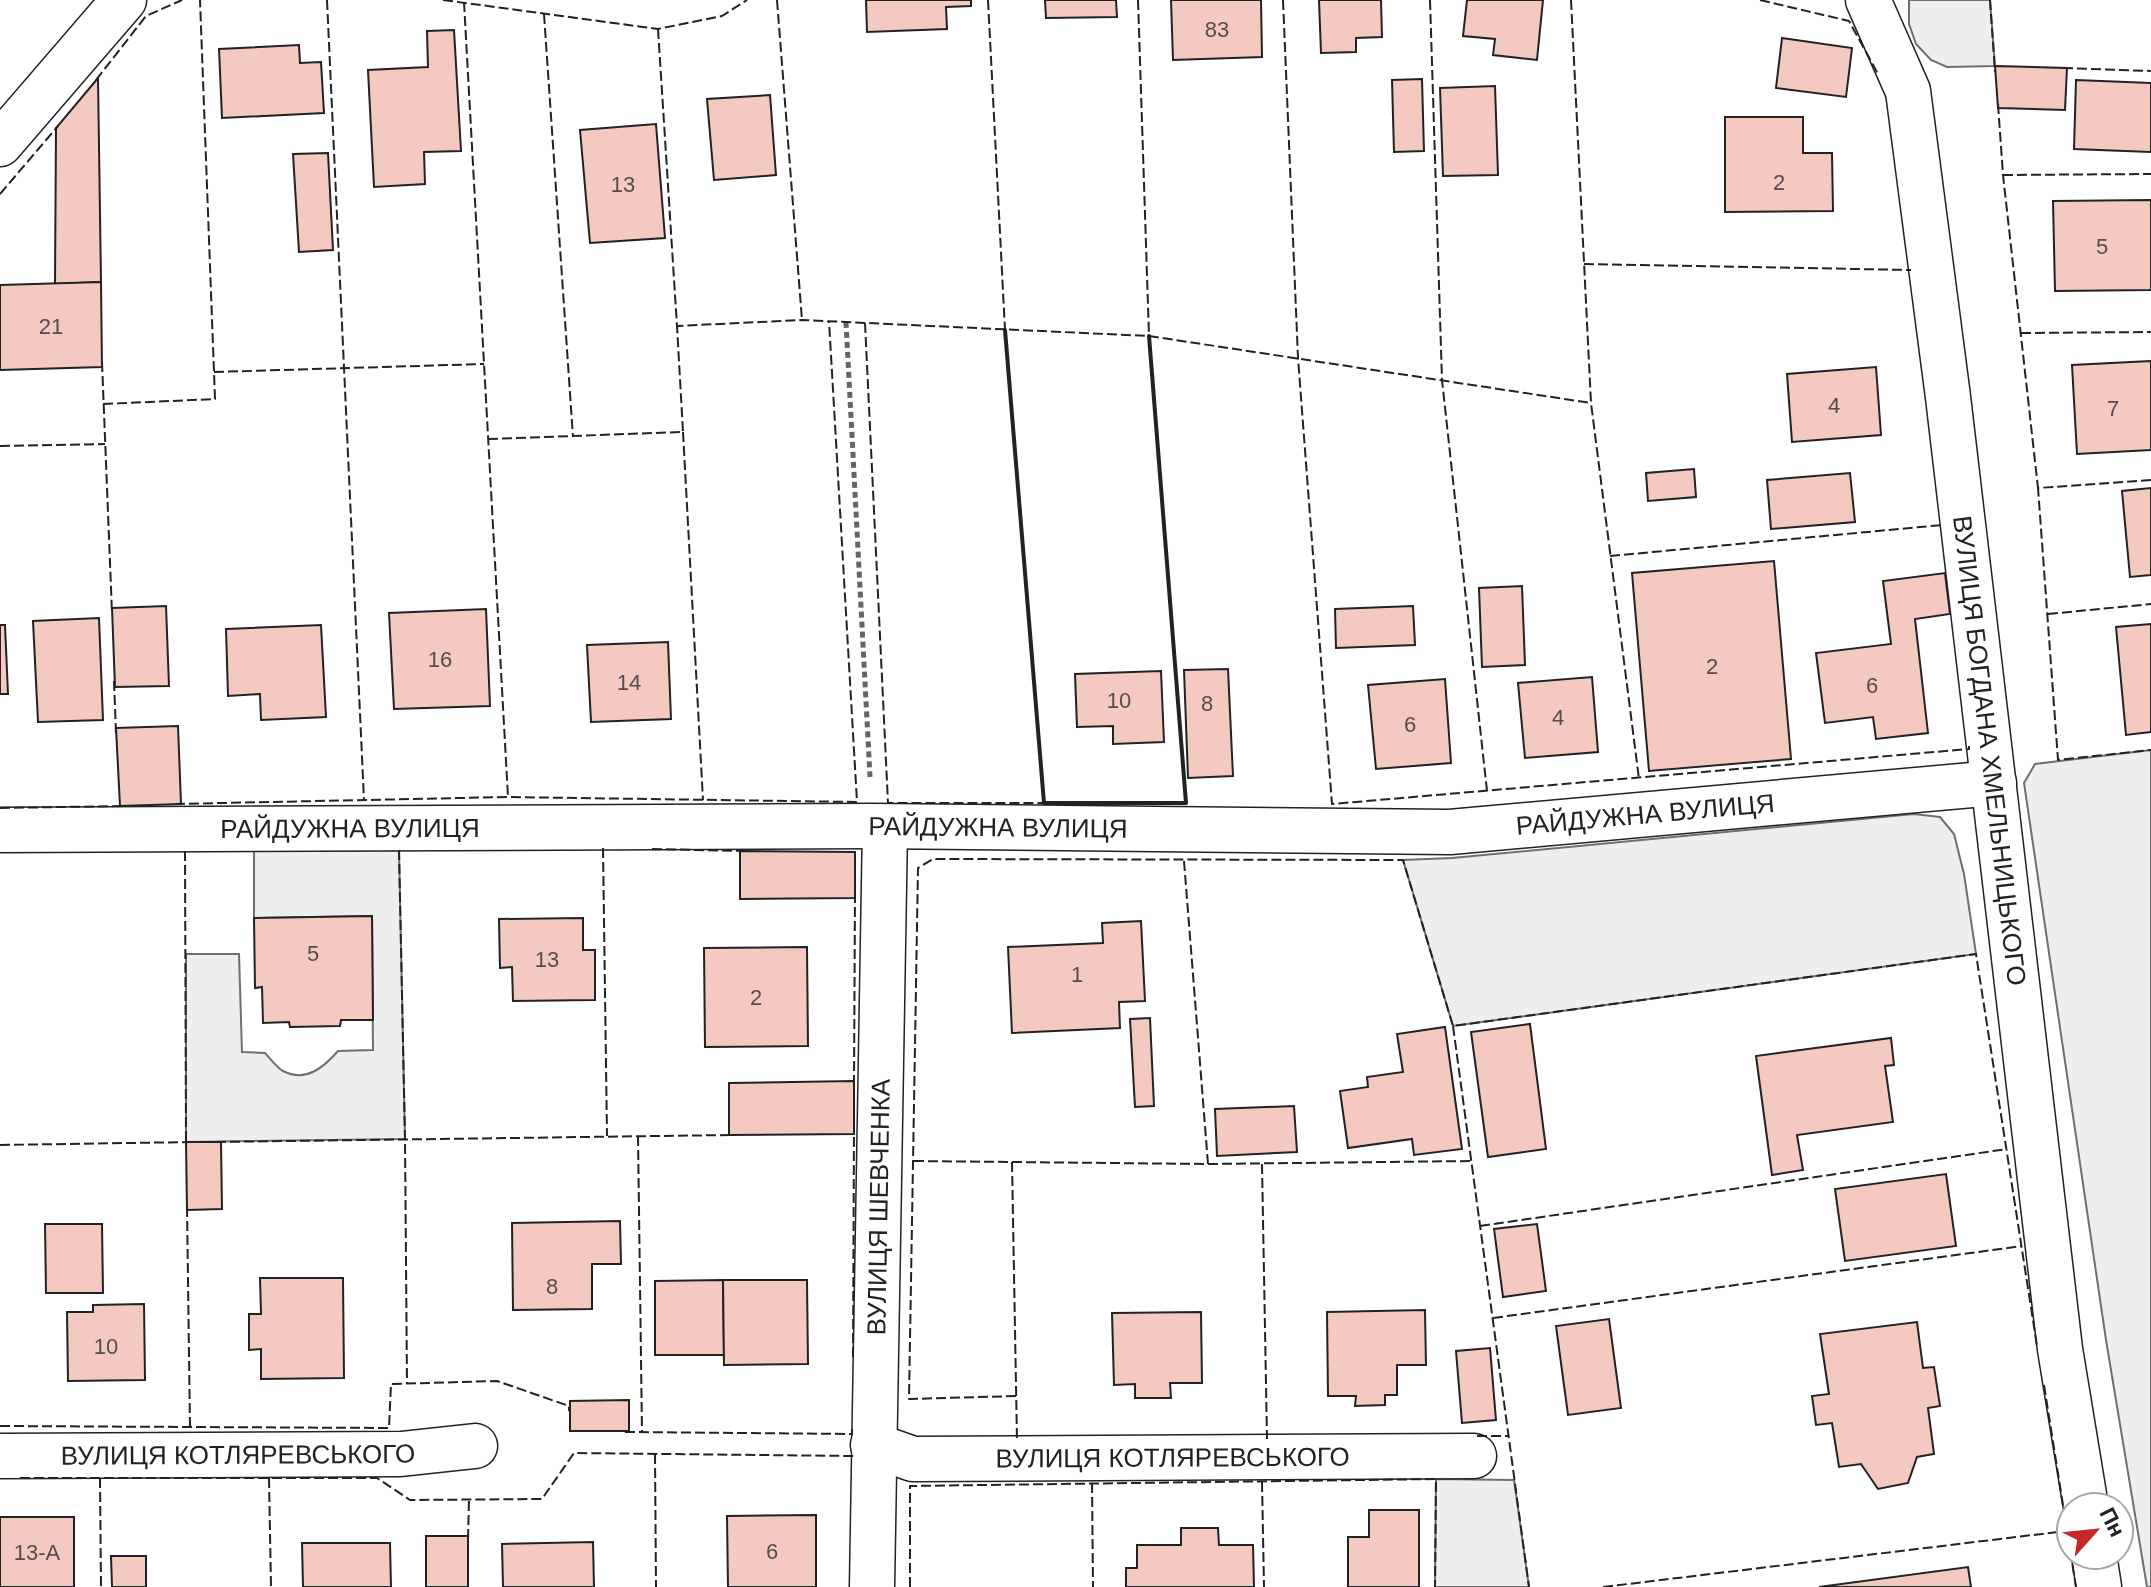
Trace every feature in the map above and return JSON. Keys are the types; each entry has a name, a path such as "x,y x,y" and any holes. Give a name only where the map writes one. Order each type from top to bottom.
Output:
{"street":[{"path":"0,144 124,0"},
{"name":"ВУЛИЦЯ БОГДАНА ХМЕЛЬНИЦЬКОГО","path":"1868,0 1908,91 2060,1349 2083,1491"},
{"name":"РАЙДУЖНА ВУЛИЦЯ","path":"0,830 879,826 1450,832 1994,783"},
{"name":"ВУЛИЦЯ ШЕВЧЕНКА","path":"872,1587 879,826"},
{"name":"ВУЛИЦЯ КОТЛЯРЕВСЬКОГО","path":"873,1445 913,1459 1474,1456"},
{"name":"ВУЛИЦЯ КОТЛЯРЕВСЬКОГО","path":"0,1456 401,1454 475,1446"}],"path":[{"path":"846,322 879,826"}],"shaded area":[{"path":"1909,0 1990,0 1995,66 1947,67 1931,60 1916,44 1909,24"},
{"path":"2151,750 2151,1587 2147,1587 2135,1515 2135,1491 2131,1491 2106,1340 2024,783 2035,764"},
{"path":"1914,814 1940,817 1954,834 1964,874 1976,954 1453,1026 1403,860 1452,858"},
{"path":"399,850 405,1139 186,1142 186,954 239,954 242,1052 265,1053 281,1070 299,1075 321,1068 338,1051 373,1050 372,916 254,918 254,851"},
{"path":"1436,1479 1514,1480 1529,1587 1435,1587"}],"building":[{"path":"866,0 971,0 971,6 946,7 947,29 867,32"},
{"path":"1045,0 1116,0 1117,17 1046,18"},
{"path":"1171,0 1261,0 1262,57 1173,60"},
{"path":"1319,0 1381,0 1382,37 1356,38 1356,52 1321,53"},
{"path":"1467,0 1543,0 1537,60 1493,55 1495,39 1463,36"},
{"path":"454,30 461,151 424,152 425,184 374,187 368,70 428,67 427,31"},
{"path":"1782,38 1852,48 1846,97 1776,88"},
{"path":"299,45 300,63 321,62 324,113 222,118 219,49"},
{"path":"1995,66 2067,68 2065,110 1998,108"},
{"path":"98,78 101,282 55,284 56,128"},
{"path":"1422,79 1424,151 1394,152 1392,80"},
{"path":"2076,80 2151,83 2151,152 2074,149"},
{"path":"1495,86 1498,175 1443,176 1440,88"},
{"path":"770,95 776,175 714,180 707,99"},
{"path":"1725,117 1803,117 1803,153 1832,153 1833,211 1725,212"},
{"path":"656,124 665,238 590,243 580,130"},
{"path":"328,153 333,250 299,252 293,154"},
{"path":"2151,200 2151,290 2055,291 2053,201"},
{"path":"101,282 102,367 0,370 0,285"},
{"path":"2151,361 2151,450 2077,454 2072,365"},
{"path":"1876,367 1881,435 1792,442 1787,374"},
{"path":"1694,469 1696,497 1648,501 1646,473"},
{"path":"1850,473 1855,522 1771,529 1767,480"},
{"path":"2151,488 2151,575 2130,577 2122,491"},
{"path":"1774,561 1791,759 1649,771 1632,573"},
{"path":"1945,573 1950,614 1915,619 1928,733 1876,739 1873,717 1825,723 1816,653 1891,644 1883,581"},
{"path":"1522,586 1525,665 1482,667 1479,588"},
{"path":"166,606 169,686 115,687 112,608"},
{"path":"1413,606 1415,645 1336,648 1335,609"},
{"path":"486,609 490,706 394,709 389,613"},
{"path":"99,618 103,720 38,722 33,621"},
{"path":"2151,624 2151,732 2126,735 2116,627"},
{"path":"0,625 5,625 8,694 0,694"},
{"path":"321,625 326,717 261,720 260,694 228,696 226,629"},
{"path":"668,642 671,719 591,722 587,645"},
{"path":"1228,669 1233,776 1188,778 1184,670"},
{"path":"1161,671 1164,742 1113,744 1113,726 1077,727 1075,674"},
{"path":"1592,677 1598,752 1525,758 1518,683"},
{"path":"1445,679 1451,763 1376,769 1368,685"},
{"path":"178,726 181,804 120,806 116,728"},
{"path":"740,851 855,852 855,898 740,899"},
{"path":"372,916 373,1020 341,1020 340,1026 290,1027 289,1022 263,1023 262,987 255,988 254,918"},
{"path":"583,918 583,950 595,950 595,1000 513,1001 512,967 500,968 499,919"},
{"path":"1141,921 1145,1001 1119,1002 1120,1028 1012,1033 1008,947 1103,943 1102,923"},
{"path":"807,947 808,1046 705,1047 704,948"},
{"path":"1150,1018 1154,1106 1135,1107 1130,1019"},
{"path":"1530,1024 1546,1149 1488,1157 1471,1032"},
{"path":"1445,1027 1462,1149 1414,1155 1412,1139 1348,1148 1340,1091 1368,1087 1367,1077 1403,1072 1397,1034"},
{"path":"1891,1038 1894,1065 1885,1066 1893,1122 1797,1135 1803,1170 1772,1175 1756,1056"},
{"path":"854,1081 854,1134 729,1135 729,1083"},
{"path":"1294,1106 1297,1152 1217,1156 1215,1109"},
{"path":"186,1142 221,1142 222,1209 187,1210"},
{"path":"1946,1174 1956,1246 1845,1261 1835,1189"},
{"path":"620,1221 621,1264 592,1264 592,1309 513,1310 512,1223"},
{"path":"45,1224 102,1224 103,1293 46,1293"},
{"path":"1537,1224 1546,1291 1503,1297 1494,1229"},
{"path":"260,1278 343,1278 344,1378 261,1379 261,1349 249,1350 249,1314 261,1314"},
{"path":"723,1280 724,1355 655,1355 655,1281"},
{"path":"723,1280 807,1280 808,1364 724,1365"},
{"path":"144,1304 145,1380 68,1381 67,1312 93,1312 93,1305"},
{"path":"1425,1310 1426,1365 1397,1365 1397,1395 1385,1395 1385,1405 1355,1406 1356,1396 1328,1396 1327,1312"},
{"path":"1201,1312 1202,1383 1170,1383 1171,1398 1135,1398 1135,1384 1114,1385 1112,1313"},
{"path":"1609,1319 1621,1408 1568,1415 1556,1326"},
{"path":"1917,1322 1923,1368 1934,1367 1940,1406 1928,1408 1934,1454 1917,1457 1908,1483 1878,1489 1861,1464 1839,1467 1832,1423 1816,1425 1812,1396 1829,1394 1820,1334"},
{"path":"1490,1348 1496,1420 1462,1423 1456,1351"},
{"path":"629,1400 629,1431 570,1431 570,1401"},
{"path":"1369,1510 1419,1510 1419,1587 1348,1587 1348,1537 1369,1537"},
{"path":"816,1515 816,1587 728,1587 727,1516"},
{"path":"0,1517 74,1517 74,1587 0,1587"},
{"path":"1181,1528 1218,1528 1219,1545 1253,1545 1254,1587 1126,1587 1126,1568 1137,1568 1137,1545 1181,1545"},
{"path":"426,1536 468,1536 468,1587 426,1587"},
{"path":"593,1542 594,1587 503,1587 502,1544"},
{"path":"302,1543 390,1543 391,1587 303,1587"},
{"path":"111,1556 146,1556 146,1587 112,1587"},
{"path":"1968,1567 1971,1587 1819,1587"}],"fence":[{"path":"96,80 146,16 182,0"},
{"path":"103,404 215,399 200,0"},
{"path":"327,0 364,800"},
{"path":"443,0 658,29 722,16 747,0"},
{"path":"777,0 802,320"},
{"path":"988,0 1005,330"},
{"path":"1138,0 1149,336"},
{"path":"1283,0 1298,358 1332,804 1969,749 1969,746"},
{"path":"1430,0 1442,380 1487,791"},
{"path":"1571,0 1591,403 1639,779"},
{"path":"1760,0 1849,21 1878,74"},
{"path":"1990,0 1995,72"},
{"path":"464,2 508,797"},
{"path":"544,14 573,437"},
{"path":"658,29 677,326 802,320 1149,336 1591,403"},
{"path":"2063,68 2151,71"},
{"path":"1998,104 2038,488"},
{"path":"0,194 58,126"},
{"path":"2003,175 2151,174"},
{"path":"1584,264 1911,270"},
{"path":"175,804 508,797 857,802 829,321"},
{"path":"865,323 888,803 1044,803"},
{"path":"488,439 683,432 677,326"},
{"path":"2021,333 2151,332"},
{"path":"102,362 112,613"},
{"path":"214,372 484,364"},
{"path":"683,432 703,800"},
{"path":"0,446 105,444"},
{"path":"2151,480 2038,488 2058,760 2151,750"},
{"path":"1610,556 1942,525"},
{"path":"2048,614 2151,604"},
{"path":"114,681 116,733"},
{"path":"0,808 123,806"},
{"path":"603,848 607,1136"},
{"path":"652,849 744,851"},
{"path":"399,850 407,1384"},
{"path":"185,851 186,1143"},
{"path":"1016,1396 909,1399 918,868 933,859 1403,860 1453,1026 1976,954 2037,1346"},
{"path":"1184,861 1208,1164"},
{"path":"854,1085 855,893"},
{"path":"1453,1026 1529,1587"},
{"path":"853,1357 854,1129"},
{"path":"216,1142 732,1135"},
{"path":"638,1136 642,1432"},
{"path":"0,1145 192,1142"},
{"path":"1480,1226 2007,1149"},
{"path":"914,1161 1208,1164 1471,1161"},
{"path":"1012,1162 1017,1441"},
{"path":"1262,1164 1267,1439"},
{"path":"187,1207 190,1427"},
{"path":"1493,1318 2022,1246"},
{"path":"0,1426 389,1428 391,1384 497,1381 569,1406 569,1411"},
{"path":"2044,1385 2076,1587"},
{"path":"625,1432 852,1434 852,1429"},
{"path":"1477,1436 1509,1436"},
{"path":"20,1478 377,1478 410,1500 542,1499 574,1453 854,1456 854,1459"},
{"path":"655,1454 656,1587"},
{"path":"100,1478 101,1587"},
{"path":"269,1478 271,1587"},
{"path":"910,1587 910,1486 1436,1479 1435,1587"},
{"path":"1262,1482 1264,1587"},
{"path":"1092,1483 1093,1587"},
{"path":"468,1539 469,1499"},
{"path":"1603,1587 2055,1532"}],"wall":[{"path":"1005,330 1044,803 1186,803 1149,336"}]}
